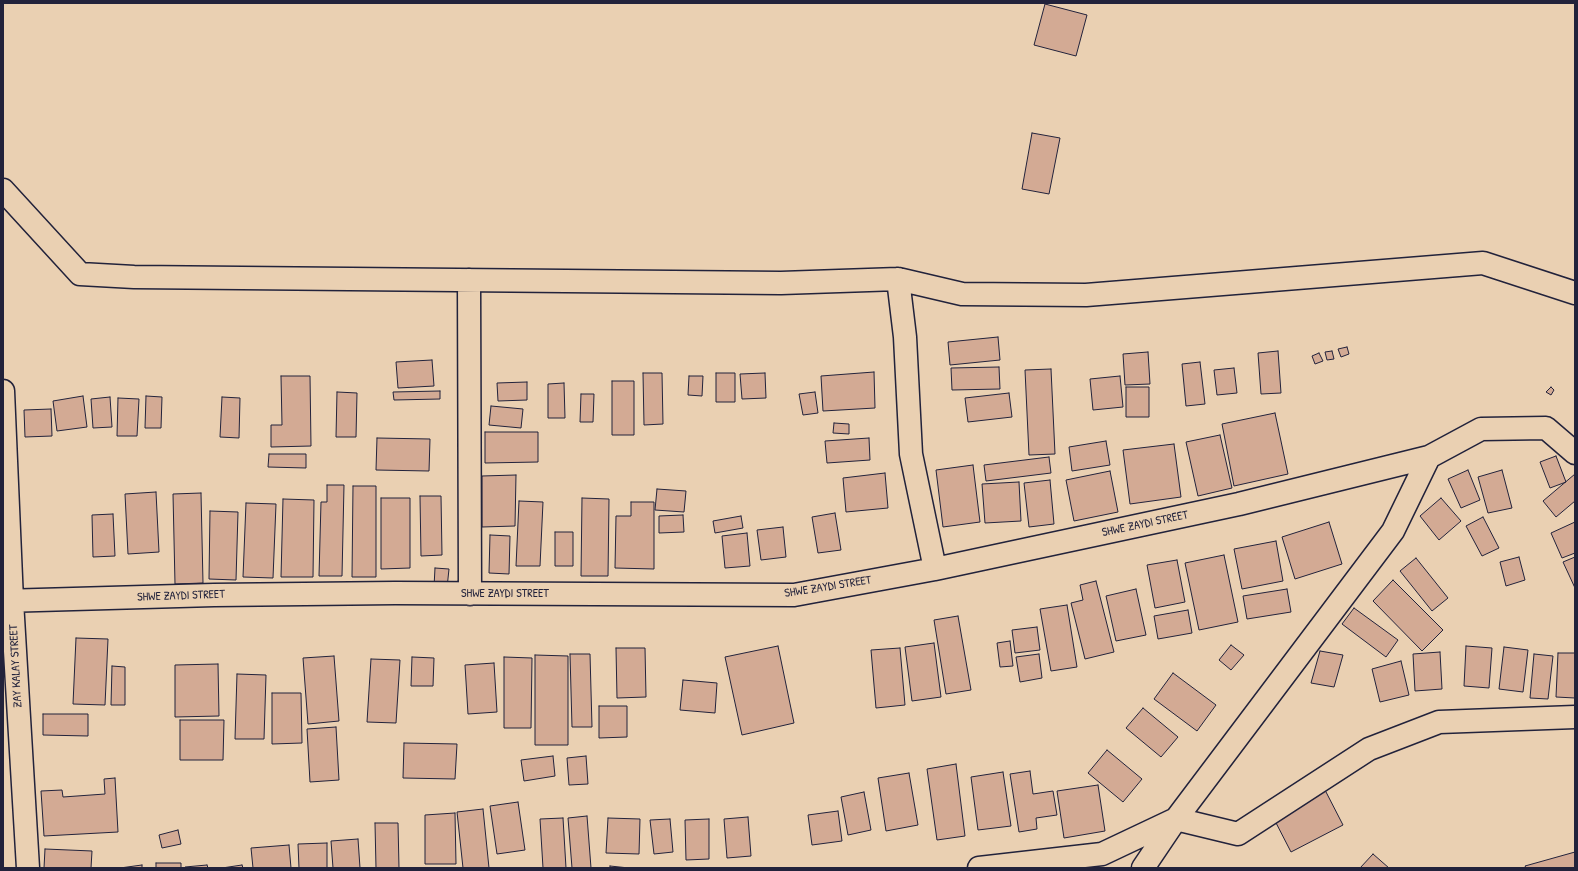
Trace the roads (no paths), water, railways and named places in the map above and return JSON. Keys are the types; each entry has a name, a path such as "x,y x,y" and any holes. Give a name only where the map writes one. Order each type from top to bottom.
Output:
{"street":[{"path":"3,190 80,274 134,277 781,283 898,279 962,294 1086,295 1483,263 1575,294"},
{"path":"898,279 905,337 911,454 934,569"},
{"path":"468,280 470,594"},
{"name":"ZAY KALAY STREET","path":"3,391 8,601 28,868"},
{"name":"SHWE ZAYDI STREET","path":"8,601 214,595 395,593 794,595 934,569 1239,504 1429,457 1481,429 1546,428 1575,453"},
{"path":"1143,868 1176,819 1393,531 1429,457"},
{"path":"979,868 1102,854 1176,819 1238,834 1369,749 1439,722 1575,717"}]}
